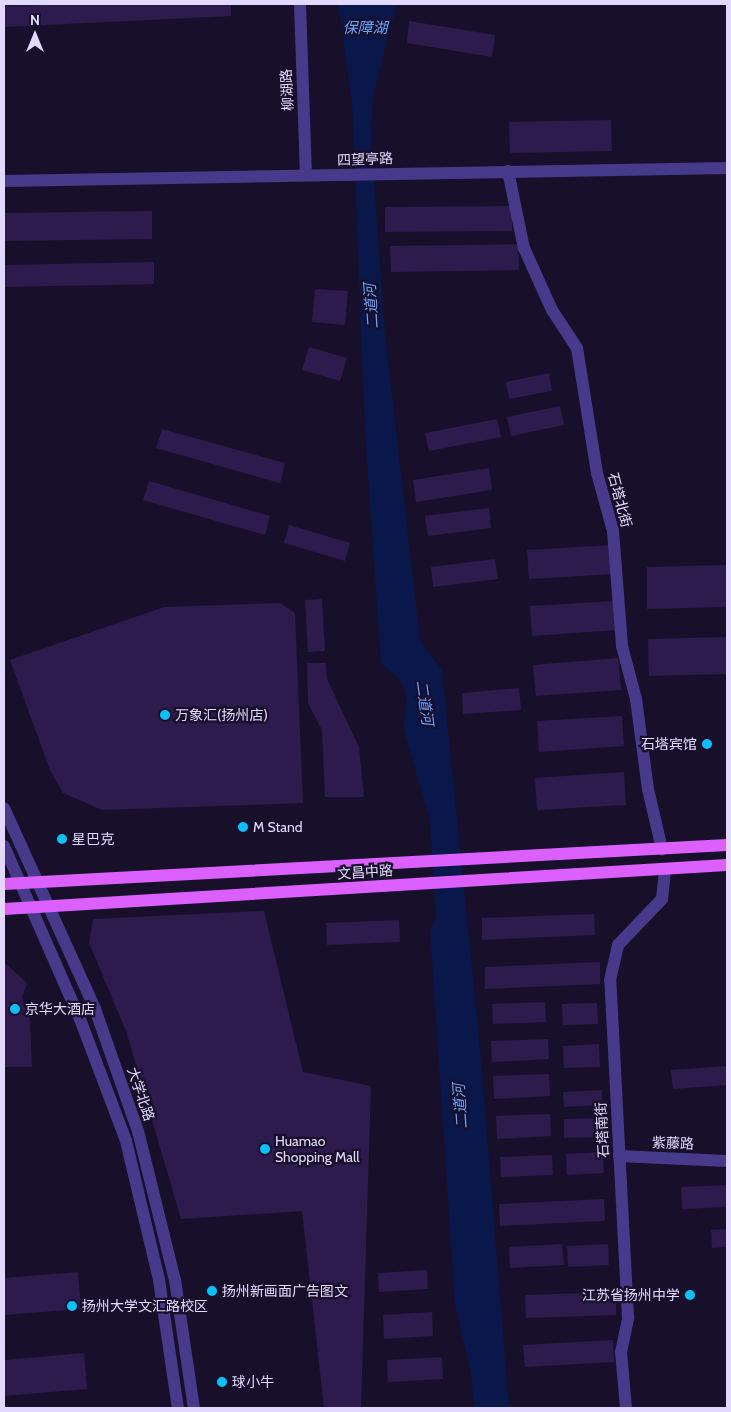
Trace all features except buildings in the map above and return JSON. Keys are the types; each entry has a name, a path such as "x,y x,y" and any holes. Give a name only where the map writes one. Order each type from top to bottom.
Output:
{"main road":[{"name":"文昌中路","path":"4,884 727,845"},
{"name":"文昌中路","path":"4,909 727,865"}],"street":[{"name":"柳湖路","path":"300,4 306,175"},
{"name":"四望亭路","path":"4,181 338,175 381,172 727,168"},
{"name":"石塔北街","path":"508,171 524,248 552,310 577,348 597,474 614,531 622,646 636,699 648,789 662,849"},
{"name":"大学北路","path":"4,808 95,1009 138,1131 174,1280 194,1408"},
{"path":"4,846 80,1019 126,1141 160,1280 178,1408"},
{"name":"石塔南街","path":"626,1408 621,1352 628,1318 610,980 618,945 662,899 665,869"},
{"name":"紫藤路","path":"618,1156 727,1161"}],"water":[{"path":"338,4 397,4 373,95 371,137 385,334 420,640 442,670 480,1049 509,1408 474,1408 471,1373 455,1304 430,929 436,918 430,821 403,726 407,699 402,682 381,663 365,431 352,102"}],"place":[{"name":"万象汇(扬州店)","path":"165,715"},
{"name":"石塔宾馆","path":"707,744"},
{"name":"M Stand","path":"243,827"},
{"name":"星巴克","path":"62,839"},
{"name":"京华大酒店","path":"15,1009"},
{"name":"Huamao Shopping Mall","path":"265,1149"},
{"name":"扬州新画面广告图文","path":"212,1291"},
{"name":"江苏省扬州中学","path":"690,1295"},
{"name":"扬州大学文汇路校区","path":"72,1306"},
{"name":"球小牛","path":"222,1382"}],"water label":[{"name":"保障湖","path":"365,29"},
{"name":"二道河","path":"372,306"},
{"name":"二道河","path":"424,703"},
{"name":"二道河","path":"461,1106"}]}
